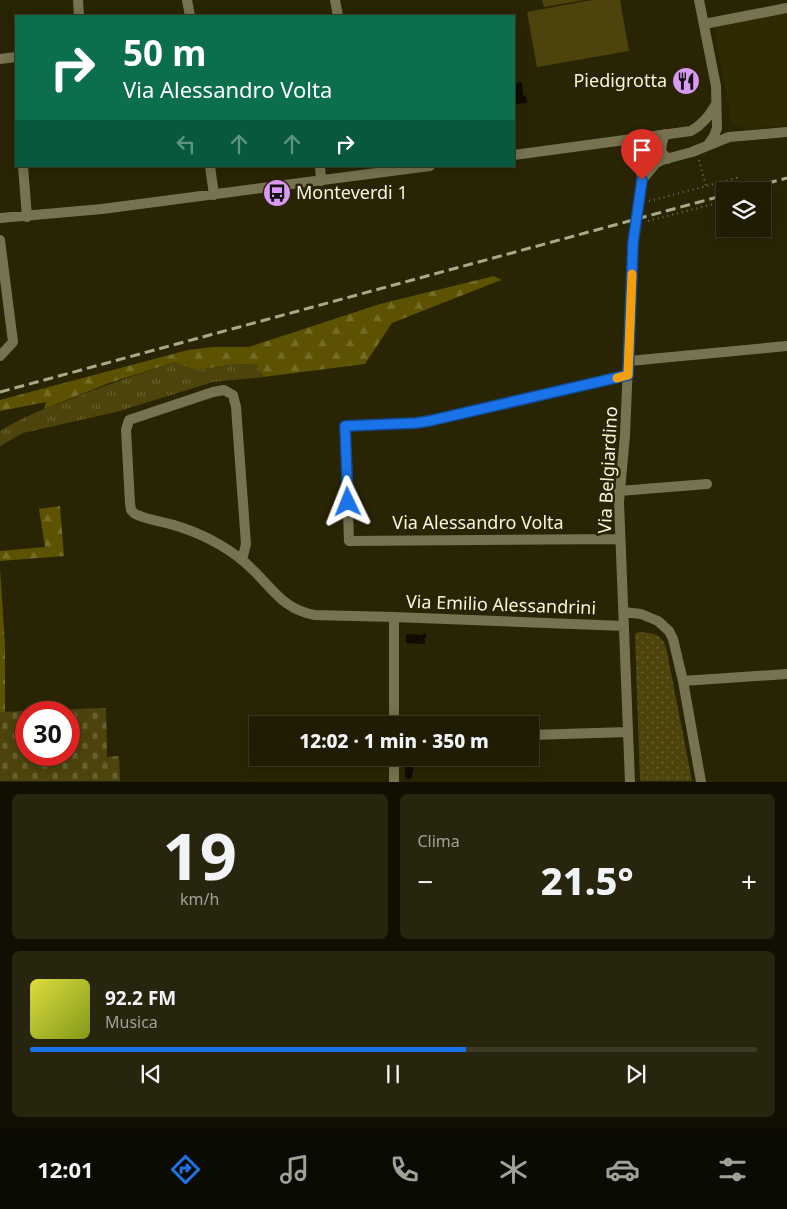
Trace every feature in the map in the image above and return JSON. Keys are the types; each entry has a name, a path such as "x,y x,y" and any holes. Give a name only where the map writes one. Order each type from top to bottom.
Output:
{"street":[{"path":"78,0 79,15"},
{"path":"187,0 190,15"},
{"path":"335,0 338,15"},
{"path":"699,0 716,86 717,128 708,145"},
{"path":"704,24 787,8"},
{"path":"0,59 15,57"},
{"path":"515,156 691,131 708,118 716,104"},
{"path":"704,122 711,123 729,136"},
{"path":"691,131 696,139 694,151"},
{"path":"642,180 655,164 694,151 729,136 787,132"},
{"path":"643,151 660,135"},
{"path":"660,135 662,143 661,152 668,159"},
{"path":"628,140 654,158 668,159"},
{"name":"Via Belgiardino","path":"630,782 619,492 625,435 633,243 642,180 640,156 643,151"},
{"path":"23,167 27,217"},
{"path":"210,167 214,195"},
{"path":"320,167 321,181"},
{"path":"0,218 27,217 214,195 413,167"},
{"path":"0,240 12,342 0,356"},
{"path":"629,360 787,346"},
{"name":"Via Alessandro Volta","path":"620,538 349,540 345,426 429,421 628,375"},
{"path":"242,560 246,544 236,407 233,395 224,390 212,392 130,420 126,430 129,494 132,510 135,514 199,534 242,560 284,602 304,614 394,617"},
{"path":"619,492 707,484"},
{"path":"624,612 650,617 669,631 676,647 701,782"},
{"name":"Via Emilio Alessandrini","path":"394,716 394,617 624,626"},
{"path":"683,681 787,674"},
{"path":"539,735 628,732"},
{"path":"394,766 394,782"}],"path":[{"path":"694,151 706,186"},
{"path":"722,182 737,178 738,182"},
{"path":"639,204 716,183"},
{"path":"636,224 716,202"}],"shaded area":[{"path":"787,4 787,126 749,128 732,123 712,19"},
{"path":"522,82 523,95 526,97 527,103 515,104 515,83"},
{"path":"425,633 427,636 425,644 406,643 406,634 422,635"},
{"path":"405,766 414,766 412,777 408,780 405,776"}],"green space":[{"path":"542,0 584,0 544,7"},
{"path":"592,0 620,0 629,51 537,67 527,12"},
{"path":"494,276 501,280 392,323 365,364 263,377 257,365 236,364 196,370 175,362 109,383 44,409 46,402 0,411 0,400 188,350 213,347 249,347 380,304"},
{"path":"175,362 196,370 236,364 257,365 263,377 213,382 116,412 23,433 0,446 0,431 22,419 105,386"},
{"path":"60,506 64,556 0,561 0,551 45,547 39,509"},
{"path":"0,568 5,646 5,712 0,712"},
{"path":"639,632 656,635 662,639 666,647 692,781 640,781 635,634"},
{"path":"106,708 107,757 119,756 120,781 0,781 0,712 15,711 15,766 80,766 80,709"}],"railway":[{"path":"771,182 787,178"},
{"path":"0,392 716,197"}],"slow traffic":[{"path":"617,378 628,375 632,274"}],"place":[{"name":"Piedigrotta","path":"686,81"},
{"name":"Monteverdi 1","path":"277,193"}],"route":[{"path":"348,502 345,426 429,421 628,375 633,243 642,180"}]}
